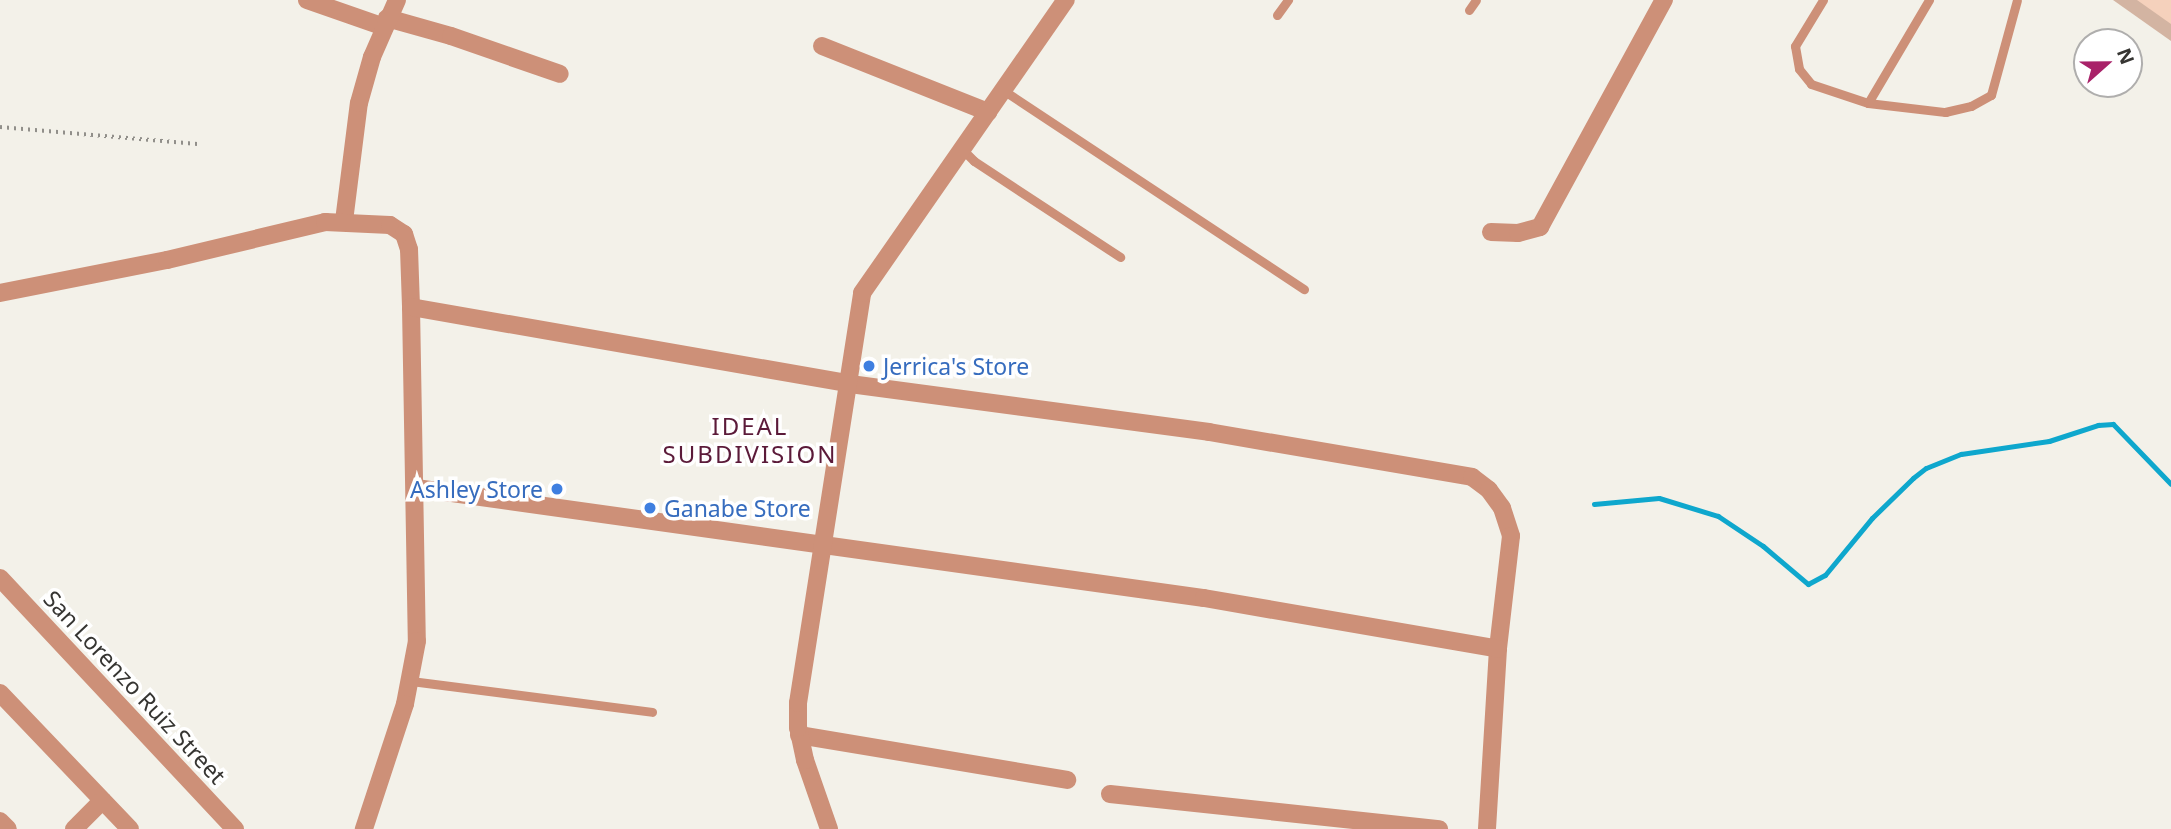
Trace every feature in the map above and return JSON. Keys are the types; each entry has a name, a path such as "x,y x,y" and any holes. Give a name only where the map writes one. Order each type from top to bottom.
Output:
{"street":[{"path":"307,0 386,22 451,36 560,74"},
{"path":"344,221 359,103 386,22 397,0"},
{"path":"830,829 805,760 799,735 797,703 850,384 862,293 1066,0"},
{"path":"1491,232 1518,233 1540,228 1664,0"},
{"path":"822,46 988,112"},
{"path":"0,293 180,257 309,225 344,221 390,225 404,234 409,249 418,629 411,681 364,829"},
{"path":"411,307 850,384 1209,432 1472,477 1489,490 1502,508 1511,536 1498,649 1487,829"},
{"path":"416,488 823,547 1204,598 1498,649"},
{"name":"San Lorenzo Ruiz Street","path":"0,578 234,829"},
{"path":"0,693 130,829"},
{"path":"799,735 1067,780"},
{"path":"1110,794 1439,829"},
{"path":"74,829 102,801"},
{"path":"0,821 8,829"}],"lane":[{"path":"1277,15 1288,0"},
{"path":"1469,10 1476,0"},
{"path":"1823,0 1795,47 1799,69 1811,84 1868,103 1945,113 1971,106 1991,95 2017,0"},
{"path":"1868,103 1929,0"},
{"path":"1003,90 1304,289"},
{"path":"962,149 974,161 1120,257"},
{"path":"411,681 652,712"}],"path":[{"path":"0,127 200,144"}],"building":[{"path":"2137,0 2171,0 2171,24"}],"waterway":[{"path":"1594,504 1659,498 1718,516 1763,546 1808,584 1825,575 1872,518 1913,478 1926,468 1961,454 2049,441 2098,425 2113,424 2171,484"}],"place":[{"name":"Jerrica's Store","path":"869,366"},
{"name":"Ashley Store","path":"557,489"},
{"name":"Ganabe Store","path":"650,508"}],"district":[{"name":"IDEAL SUBDIVISION","path":"750,440"}]}
